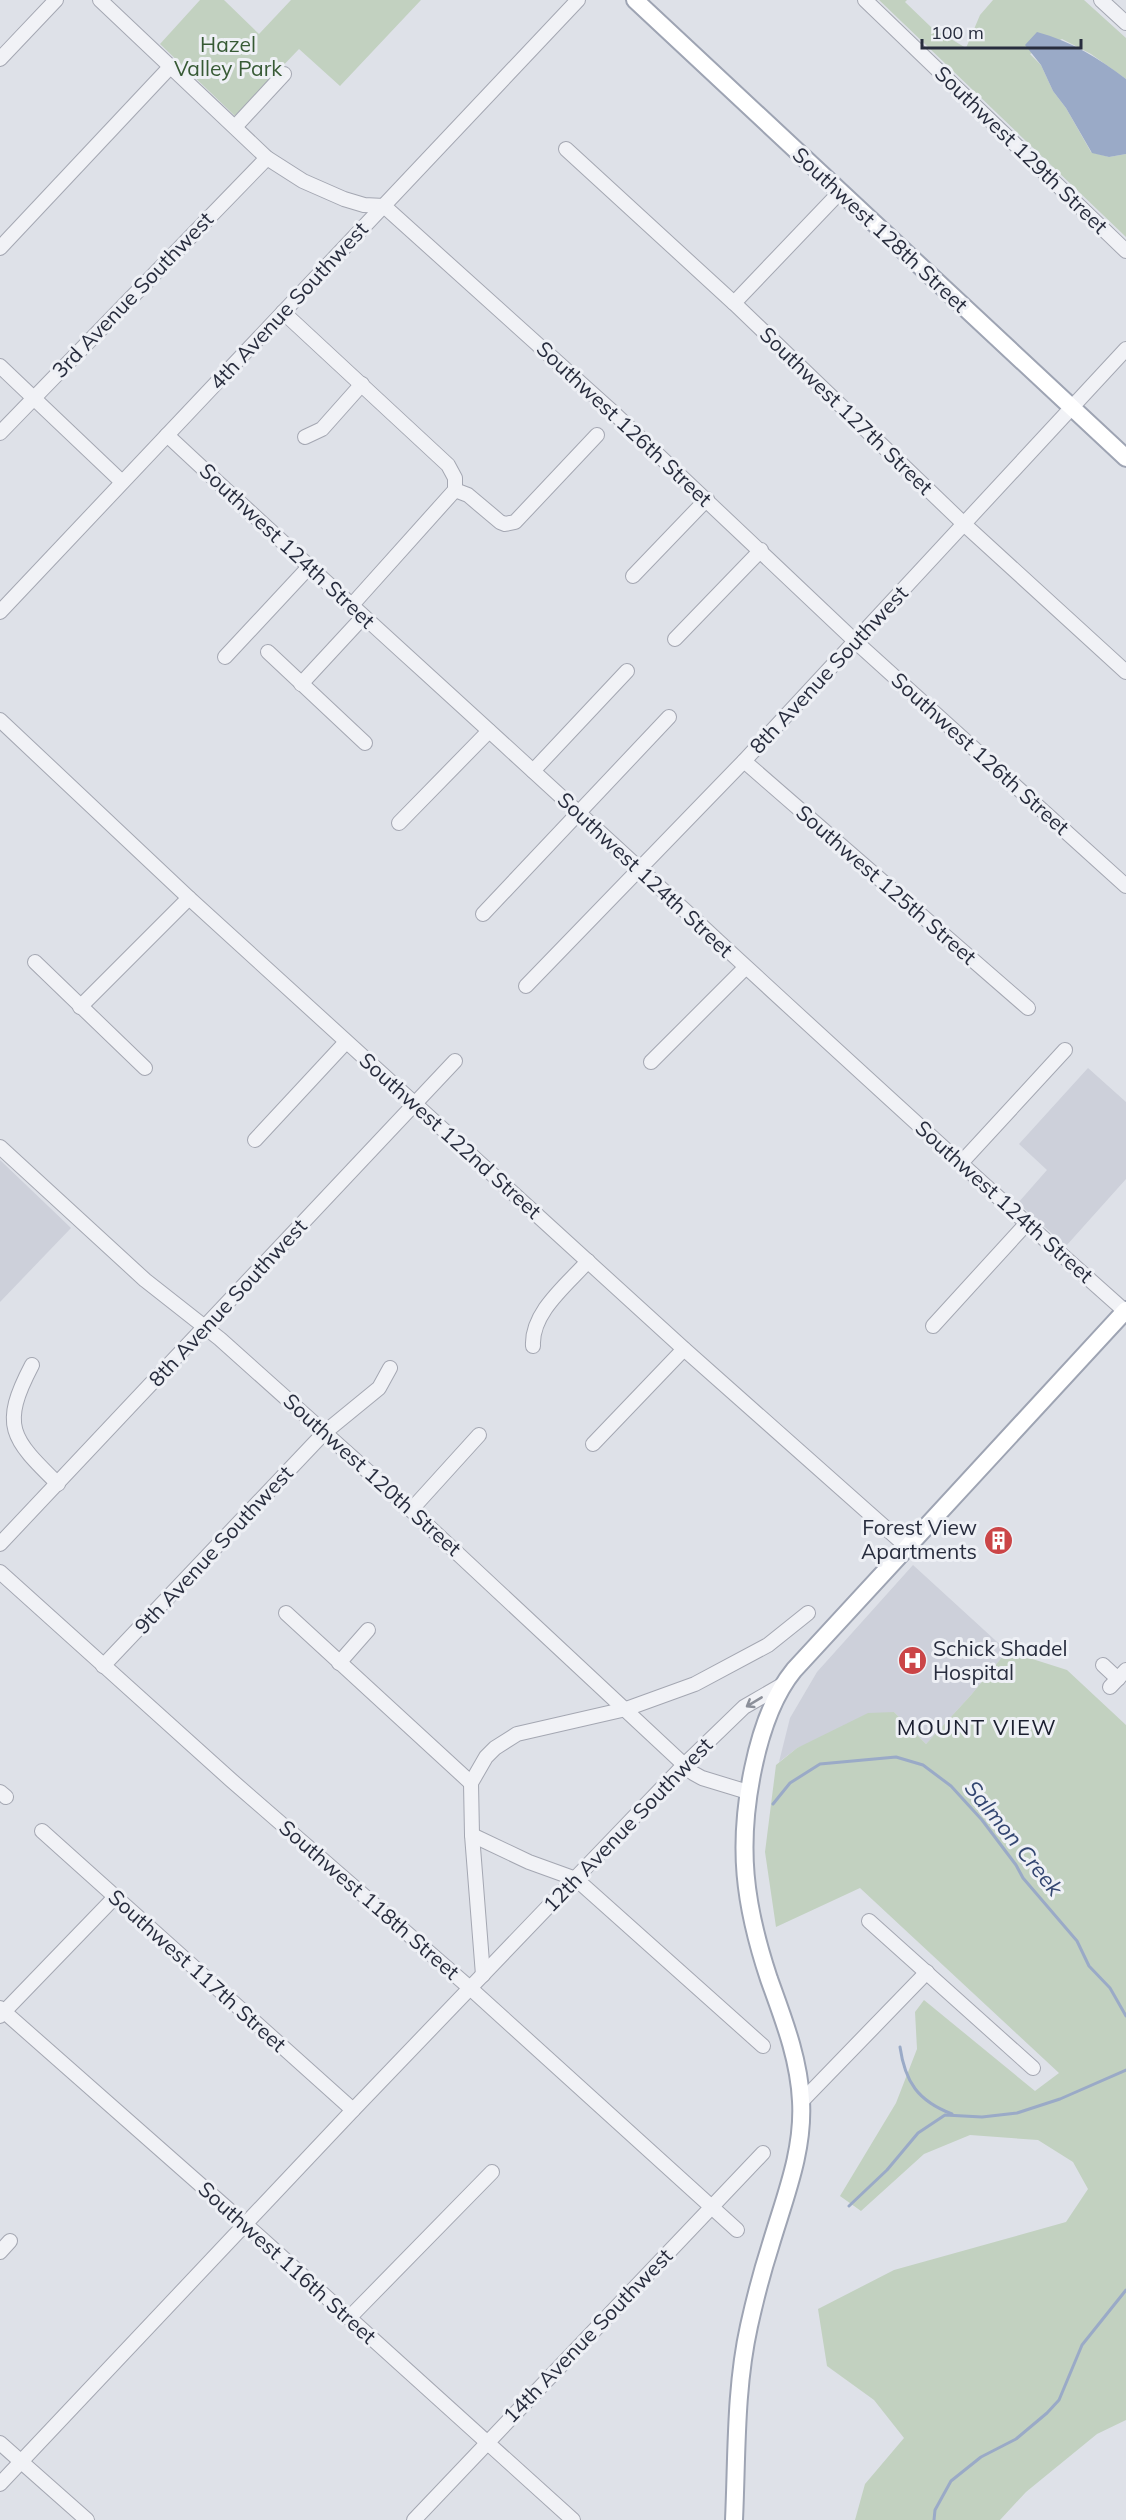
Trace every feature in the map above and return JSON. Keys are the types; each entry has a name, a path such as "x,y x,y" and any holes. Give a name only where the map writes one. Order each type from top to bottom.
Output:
{"main road":[{"name":"Southwest 128th Street","path":"635,0 1126,458"},
{"path":"734,2520 738,2406 744,2354 770,2248 794,2174 801,2102 796,2066 787,2029 768,1977 747,1902 744,1823 748,1792 761,1737 782,1685 906,1546 1126,1311"}],"street":[{"path":"0,59 56,0"},
{"name":"4th Avenue Southwest","path":"0,612 578,0"},
{"name":"Southwest 129th Street","path":"865,0 1126,251"},
{"path":"1101,0 1126,22"},
{"path":"107,2 267,158 303,181 344,199 364,205 384,206"},
{"path":"0,248 171,66"},
{"path":"235,127 284,74"},
{"name":"Southwest 127th Street","path":"566,149 734,303 965,525 1126,672"},
{"name":"3rd Avenue Southwest","path":"0,433 267,158"},
{"path":"734,303 840,192"},
{"name":"Southwest 126th Street","path":"384,206 707,499 856,642 1126,886"},
{"path":"283,312 448,465 455,478 455,490 351,606"},
{"name":"8th Avenue Southwest","path":"526,986 744,761 1126,349"},
{"path":"0,366 123,482"},
{"path":"305,437 322,429 362,384"},
{"name":"Southwest 124th Street","path":"167,435 308,568 533,771 745,968 1026,1224 1126,1311"},
{"name":"Southwest 126th Street","path":"455,490 468,495 500,522 505,524 515,522 597,435"},
{"path":"633,576 707,499"},
{"path":"675,639 761,550"},
{"path":"225,657 308,568"},
{"path":"301,684 363,617"},
{"path":"268,652 365,743"},
{"path":"533,771 627,671"},
{"path":"483,914 669,717"},
{"name":"Southwest 122nd Street","path":"0,720 346,1042 416,1103 684,1349 906,1546"},
{"path":"399,823 489,731"},
{"name":"Southwest 125th Street","path":"744,761 1028,1008"},
{"path":"80,1007 189,898"},
{"path":"35,962 145,1068"},
{"path":"651,1062 745,968"},
{"path":"255,1140 346,1042"},
{"path":"961,1163 1065,1050"},
{"name":"8th Avenue Southwest","path":"0,1544 206,1328 455,1061"},
{"name":"Southwest 120th Street","path":"0,1148 145,1280 206,1328 411,1510 684,1765 702,1778 748,1792"},
{"path":"933,1326 1026,1224"},
{"path":"533,1346 535,1328 545,1309 588,1261"},
{"path":"593,1444 684,1349"},
{"path":"32,1365 15,1384 7,1399 5,1427 13,1440 58,1484"},
{"name":"9th Avenue Southwest","path":"103,1666 324,1433 379,1389 390,1368"},
{"path":"411,1510 478,1435"},
{"name":"Southwest 118th Street","path":"0,1572 103,1666 471,1988 736,2230"},
{"path":"483,1975 472,1835 471,1783 486,1757 517,1734 626,1709 695,1684 768,1645 808,1612"},
{"path":"286,1613 471,1783"},
{"path":"339,1663 368,1630"},
{"path":"1103,1665 1118,1679"},
{"name":"12th Avenue Southwest","path":"0,2484 353,2110 684,1765 744,1707 782,1685"},
{"name":"Southwest 117th Street","path":"42,1831 353,2110"},
{"path":"472,1835 529,1862 576,1879 763,2046"},
{"path":"1,2012 115,1897"},
{"path":"869,1921 1033,2068"},
{"path":"801,2102 927,1972"},
{"name":"Southwest 116th Street","path":"1,2012 245,2224 573,2520"},
{"name":"14th Avenue Southwest","path":"414,2520 763,2153"},
{"path":"349,2318 492,2172"},
{"path":"0,2252 10,2241"},
{"path":"0,2443 87,2520"}],"shaded area":[{"path":"1088,1068 1126,1102 1126,1179 1066,1246 1018,1203 1047,1170 1019,1144"},
{"path":"0,1160 71,1228 0,1302"},
{"name":"Schick Shadel Hospital","path":"913,1565 1007,1651 926,1744 894,1712 797,1748 779,1762 790,1718 817,1672"}],"green space":[{"name":"Hazel Valley Park","path":"200,0 224,0 259,34 291,0 421,0 340,86 299,49 235,116 160,44"},
{"path":"879,0 907,0 905,2 931,27 966,48 980,15 993,0 1084,0 1126,38 1126,79 1091,54 1062,39 1030,54 1041,65 1053,91 1066,108 1091,152 1109,157 1126,154 1126,237"},
{"path":"1007,1651 1067,1670 1126,1725 1126,2420 1097,2434 1026,2492 1000,2520 855,2520 865,2484 904,2438 874,2400 827,2366 818,2309 894,2270 1066,2222 1088,2189 1073,2162 1038,2140 970,2135 924,2154 861,2211 840,2196 896,2103 917,2049 915,2012 924,2000 1035,2091 1059,2073 860,1888 776,1927 765,1852 776,1765 797,1748 868,1713 894,1712 926,1744"}],"water":[{"path":"1037,32 1084,51 1126,79 1126,154 1109,157 1092,153 1066,108 1053,91 1041,65 1025,45"}],"waterway":[{"name":"Salmon Creek","path":"773,1804 790,1783 820,1764 896,1757 923,1765 951,1786 982,1820 1023,1878 1077,1941 1089,1966 1110,1988 1126,2016"},
{"path":"900,2047 905,2070 915,2089 930,2103 952,2114"},
{"path":"849,2206 887,2170 918,2133 945,2115 982,2117 1017,2113 1060,2099 1126,2070"},
{"name":"Salmon Creek","path":"934,2520 935,2510 951,2481 981,2457 1016,2439 1059,2400 1082,2345 1126,2290"}],"place":[{"name":"Forest View Apartments","path":"998,1540"},
{"name":"Schick Shadel Hospital","path":"912,1661"}],"district":[{"name":"MOUNT VIEW","path":"977,1727"}]}
